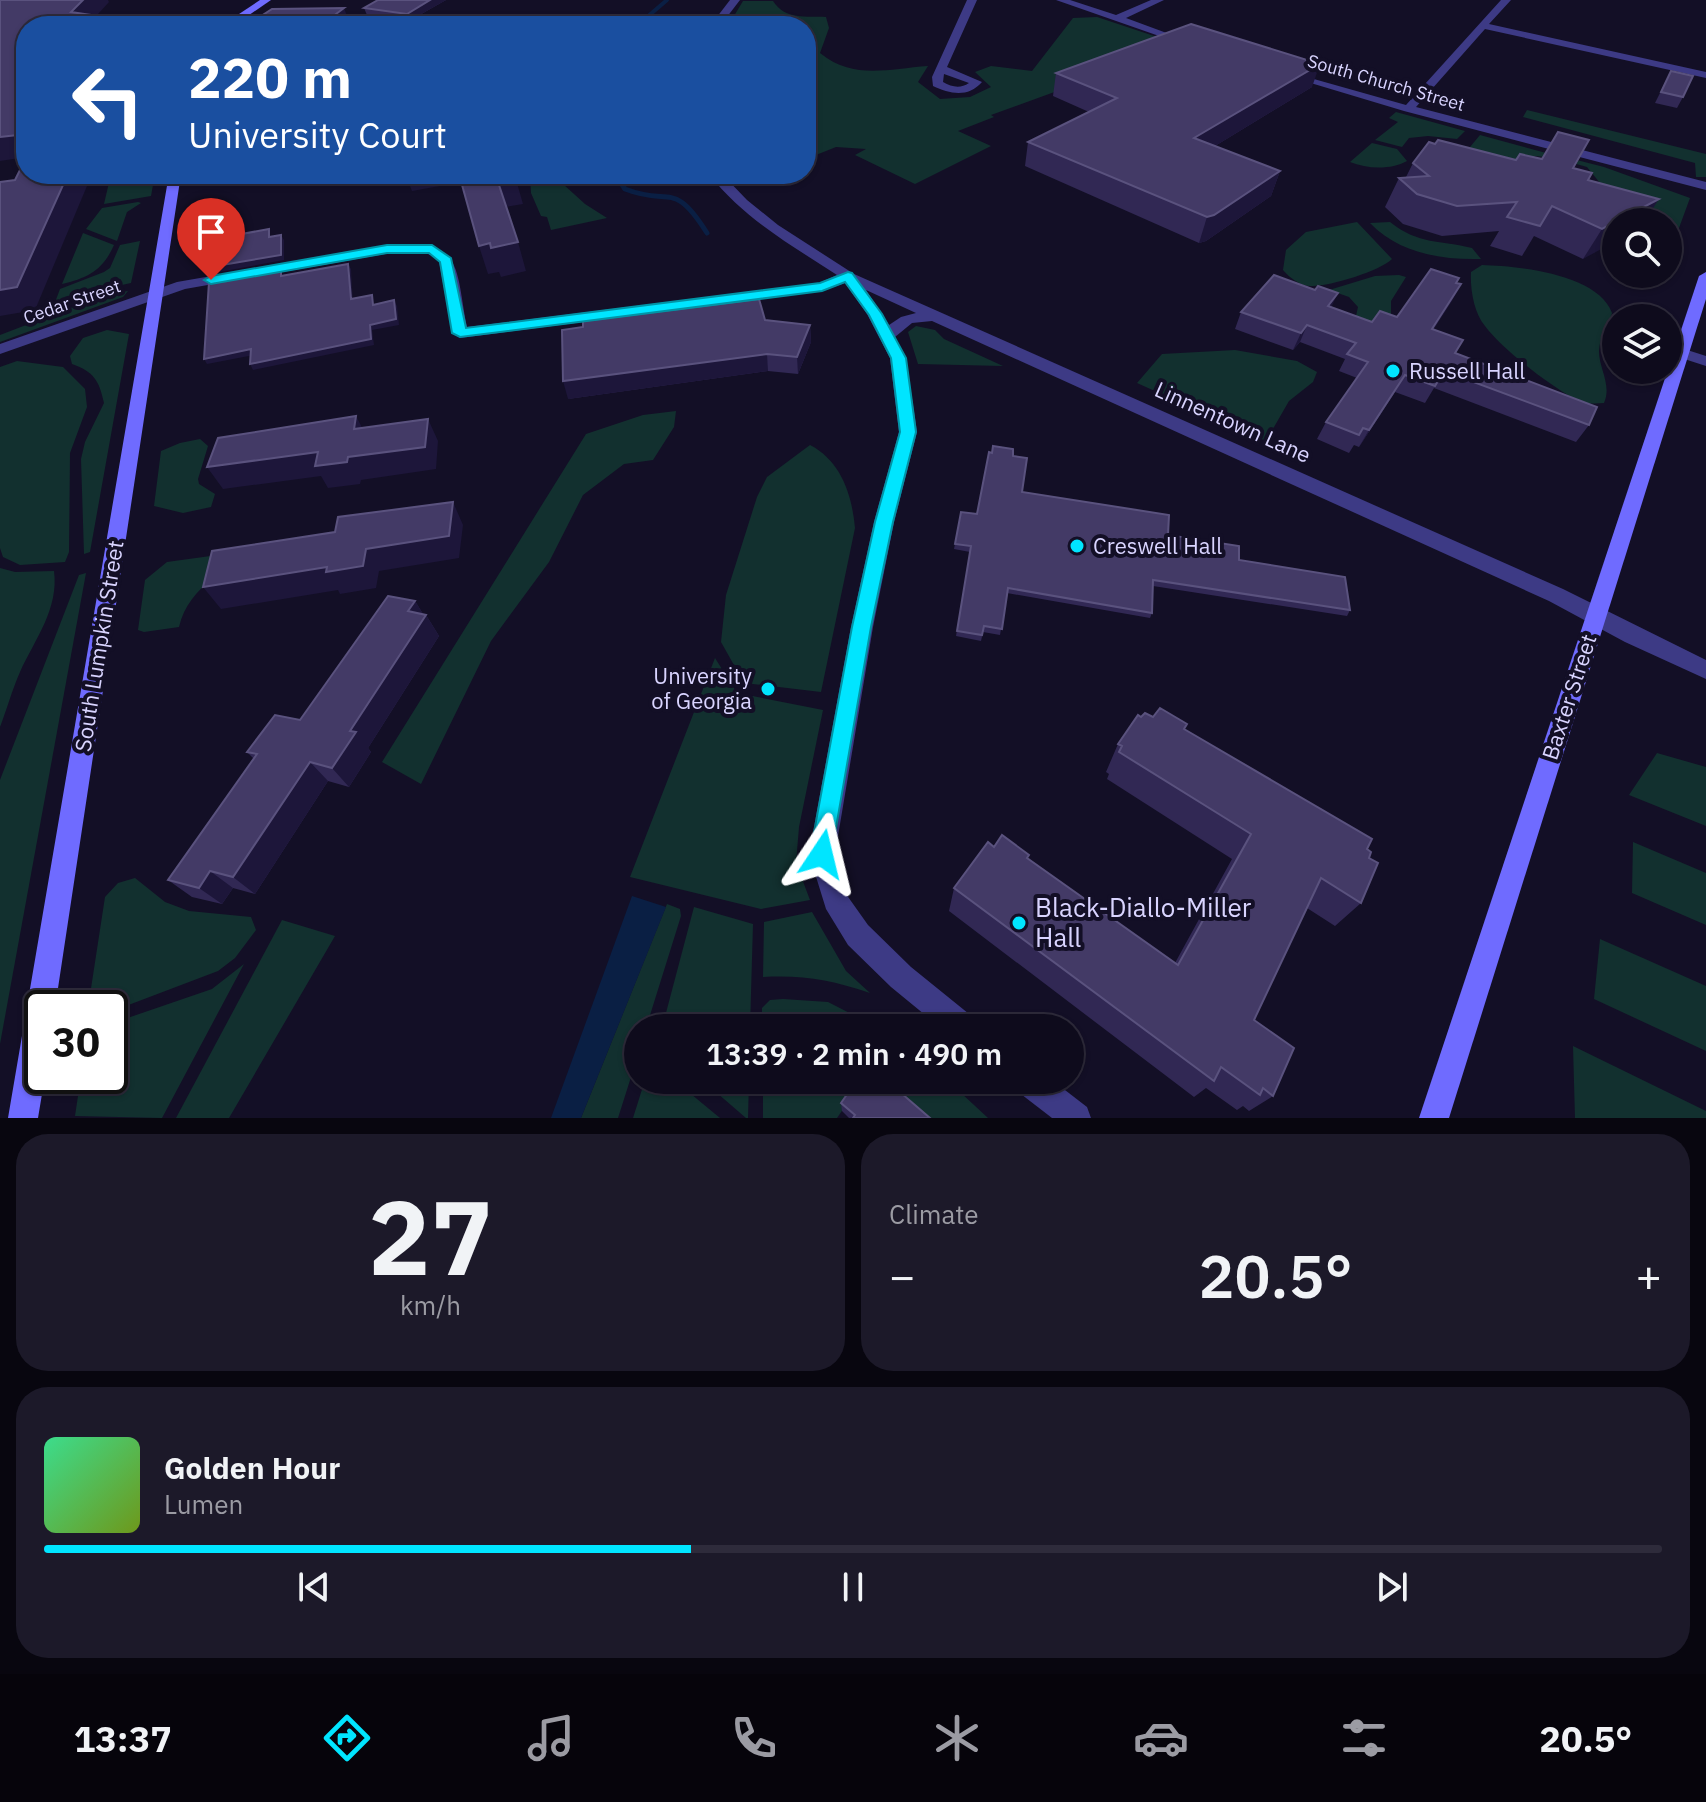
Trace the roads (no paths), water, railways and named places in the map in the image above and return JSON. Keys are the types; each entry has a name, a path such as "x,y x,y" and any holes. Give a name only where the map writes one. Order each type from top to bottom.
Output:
{"main road":[{"path":"241,16 266,0"},
{"name":"South Lumpkin Street","path":"23,1118 173,184"},
{"name":"Baxter Street","path":"1682,350 1706,276"},
{"name":"Baxter Street","path":"1434,1118 1671,384"}],"street":[{"path":"723,16 735,0"},
{"path":"941,69 972,0"},
{"path":"1061,0 1195,45"},
{"path":"1116,19 1159,0"},
{"path":"1408,109 1506,0"},
{"path":"1483,26 1706,75"},
{"name":"South Church Street","path":"1279,71 1408,109 1706,186"},
{"name":"Linnentown Lane","path":"724,184 773,228 848,276 1556,595 1706,670"},
{"name":"Cedar Street","path":"0,349 157,293 387,249 432,249 446,260 460,333 822,287 848,276"},
{"path":"848,276 888,336 902,376 908,432 884,522 862,627 822,854 835,900 858,935 901,977 947,1014"},
{"path":"888,336 895,325 903,320 934,316"},
{"path":"1682,353 1706,361"},
{"path":"1046,1094 1076,1118"}],"water":[{"path":"632,896 666,907 581,1118 551,1118"}],"waterway":[{"path":"648,16 667,0"},
{"path":"622,184 625,189 640,194 678,200 696,216 707,233"}],"place":[{"name":"Russell Hall","path":"1393,371"},
{"name":"Creswell Hall","path":"1077,546"},
{"name":"University of Georgia","path":"768,689"},
{"name":"Black-Diallo-Miller Hall","path":"1019,923"}]}
